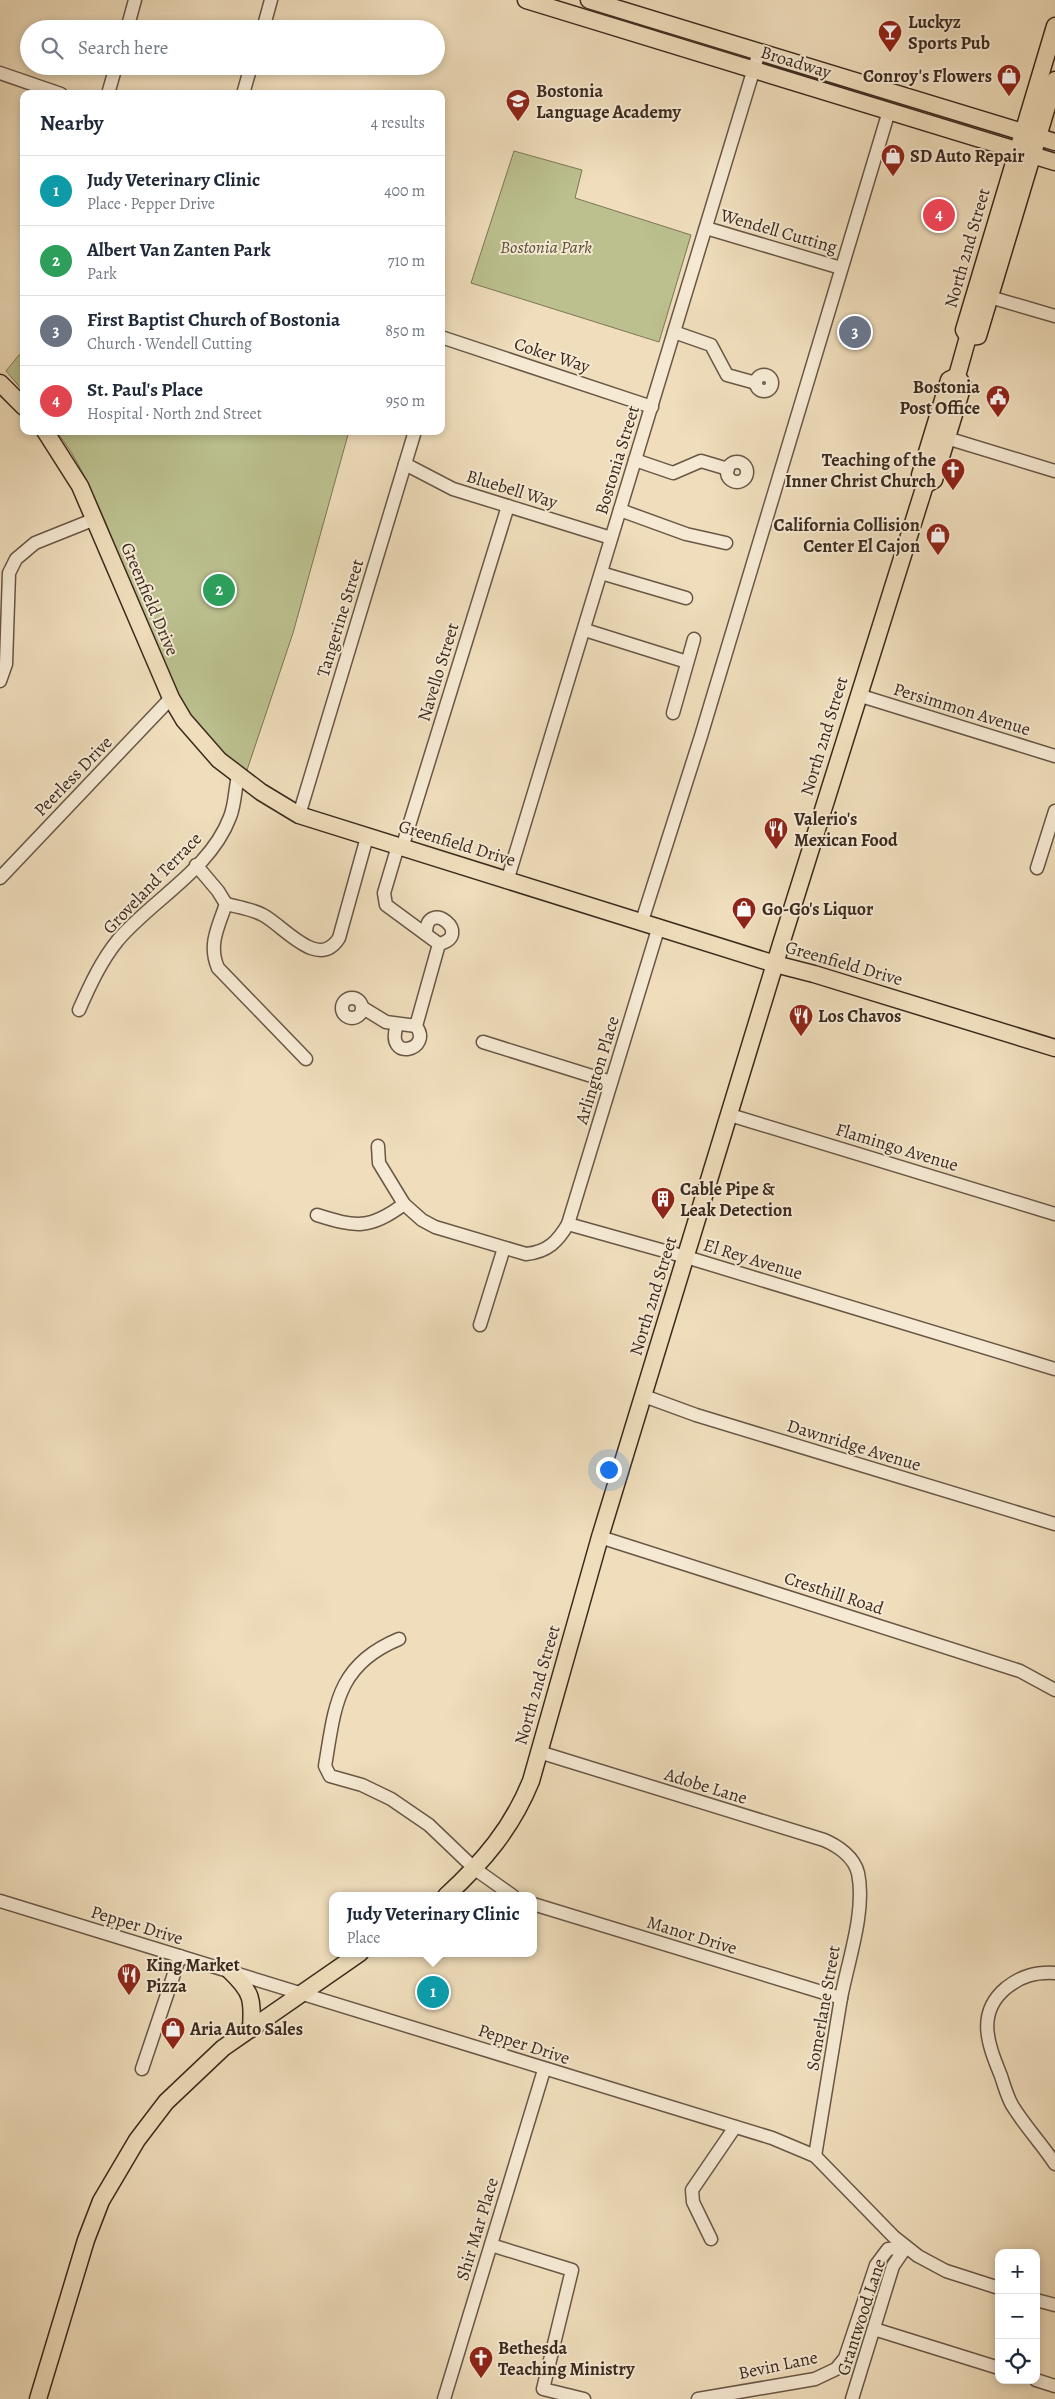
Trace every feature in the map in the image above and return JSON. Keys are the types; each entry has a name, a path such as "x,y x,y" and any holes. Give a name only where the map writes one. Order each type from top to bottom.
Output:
{"main road":[{"name":"Broadway","path":"526,0 1055,162"},
{"name":"Broadway","path":"589,0 1055,142"},
{"name":"North 2nd Street","path":"940,436 963,385 958,376 968,337 964,330 983,295 1032,156 1030,134 1055,26"},
{"name":"North 2nd Street","path":"983,295 993,255 992,235 1016,151 1030,134 1055,80"},
{"name":"North 2nd Street","path":"450,1892 476,1869 500,1840 515,1816 531,1781 600,1537 858,695 924,485 934,480 940,436 948,406 946,389 949,380 958,376"},
{"path":"0,383 20,403"},
{"name":"Greenfield Drive","path":"48,435 80,486 171,698 184,720 219,760 238,776 299,815 508,878 775,964 814,974 1055,1048"},
{"path":"38,2399 86,2240 101,2201 137,2140 166,2102 223,2048 354,1957"},
{"path":"230,1971 245,1985 251,1997 251,2029"}],"street":[{"path":"129,20 135,0"},
{"path":"265,20 271,0"},
{"name":"Bostonia Street","path":"508,878 585,630 759,52"},
{"path":"0,74 49,90"},
{"path":"109,90 113,75"},
{"path":"244,90 248,75"},
{"path":"642,921 701,736 889,111"},
{"name":"Wendell Cutting","path":"706,228 841,268"},
{"path":"983,295 1055,316"},
{"path":"674,332 711,345 727,375 756,383"},
{"name":"Coker Way","path":"445,342 652,406"},
{"name":"Tangerine Street","path":"299,815 414,435"},
{"path":"940,436 1055,471"},
{"path":"635,460 673,473 701,461 728,469"},
{"name":"Bluebell Way","path":"405,464 452,488 612,538"},
{"name":"Navello Street","path":"426,934 386,905 383,898 508,506"},
{"path":"620,510 686,534 726,543"},
{"path":"0,681 6,664 10,573 16,559 35,543 95,519"},
{"path":"601,573 686,598"},
{"path":"585,630 687,662"},
{"path":"673,713 694,639"},
{"name":"Persimmon Avenue","path":"858,695 1055,756"},
{"name":"Peerless Drive","path":"0,878 171,698"},
{"name":"Groveland Terrace","path":"79,1010 98,968 118,940 196,866 225,828 231,815 238,776"},
{"path":"1037,868 1055,811"},
{"path":"196,866 218,891 226,904 264,915 290,936 315,950 328,949 339,938 367,837"},
{"path":"226,904 212,943 213,957 218,968 306,1059"},
{"path":"437,918 445,920 451,928 451,935 446,941 439,944 426,934 430,922 437,918"},
{"name":"Arlington Place","path":"568,1224 659,926"},
{"path":"397,1025 394,1035 395,1042 400,1047 407,1049 414,1047 419,1041 420,1033 416,1026 439,944"},
{"path":"362,1008 386,1022 397,1025 416,1026"},
{"path":"483,1042 611,1082"},
{"name":"Flamingo Avenue","path":"730,1114 1055,1214"},
{"path":"378,1146 378,1163 404,1204 435,1227 526,1254 534,1253 558,1241 568,1224"},
{"path":"317,1215 349,1225 372,1223 391,1214 404,1204"},
{"name":"El Rey Avenue","path":"568,1224 686,1257 1055,1369"},
{"path":"480,1324 504,1248"},
{"name":"Dawnridge Avenue","path":"644,1396 696,1415 1055,1524"},
{"name":"Cresthill Road","path":"600,1537 1020,1671 1055,1690"},
{"path":"399,1639 382,1646 360,1663 343,1688 336,1703 325,1766 330,1776 362,1785 391,1799 429,1825 476,1869 508,1892"},
{"name":"Adobe Lane","path":"539,1752 824,1840 840,1849 854,1866"},
{"name":"Somerlane Street","path":"815,2156 841,1998 856,1925 859,1895 858,1873 854,1866"},
{"name":"Pepper Drive","path":"0,1901 302,1992 544,2070 772,2138 815,2156 883,2227 906,2247 946,2271 995,2287"},
{"name":"Manor Drive","path":"537,1905 841,1998"},
{"path":"142,2069 180,1956"},
{"path":"1055,1972 1038,1972 1017,1979 998,1995 990,2012 987,2028 987,2043 1012,2104 1055,2164"},
{"name":"Shir Mar Place","path":"444,2399 544,2070"},
{"path":"711,2239 693,2202 692,2190 735,2127"},
{"path":"491,2245 572,2270 543,2389 584,2399"},
{"name":"Grantwood Lane","path":"852,2399 893,2266 906,2247"},
{"name":"Bevin Lane","path":"698,2399 816,2379 836,2369 845,2358 876,2265 888,2249 906,2247"},
{"path":"1040,2301 1055,2305"},
{"path":"874,2329 995,2367"},
{"path":"1040,2381 1055,2386"}],"green space":[{"name":"Bostonia Park","path":"514,151 582,170 575,198 691,235 659,342 471,283"},
{"path":"20,355 20,387 6,371"},
{"path":"59,435 348,435 293,633 245,776 228,761 196,726 172,686 141,616 95,498"}],"place":[{"name":"Luckyz Sports Pub","path":"890,53"},
{"name":"Conroy's Flowers","path":"1009,97"},
{"name":"Bostonia Language Academy","path":"518,122"},
{"name":"SD Auto Repair","path":"893,177"},
{"name":"St. Paul's Place","path":"939,215"},
{"name":"First Baptist Church of Bostonia","path":"855,332"},
{"name":"Bostonia Post Office","path":"998,418"},
{"name":"Teaching of the Inner Christ Church","path":"953,491"},
{"name":"California Collision Center El Cajon","path":"938,556"},
{"name":"Albert Van Zanten Park","path":"219,590"},
{"name":"Valerio's Mexican Food","path":"776,850"},
{"name":"Go-Go's Liquor","path":"744,930"},
{"name":"Los Chavos","path":"801,1037"},
{"name":"Cable Pipe & Leak Detection","path":"663,1220"},
{"name":"Judy Veterinary Clinic","path":"433,1992"},
{"name":"King Market Pizza","path":"129,1996"},
{"name":"Aria Auto Sales","path":"173,2050"},
{"name":"Bethesda Teaching Ministry","path":"481,2379"}]}
